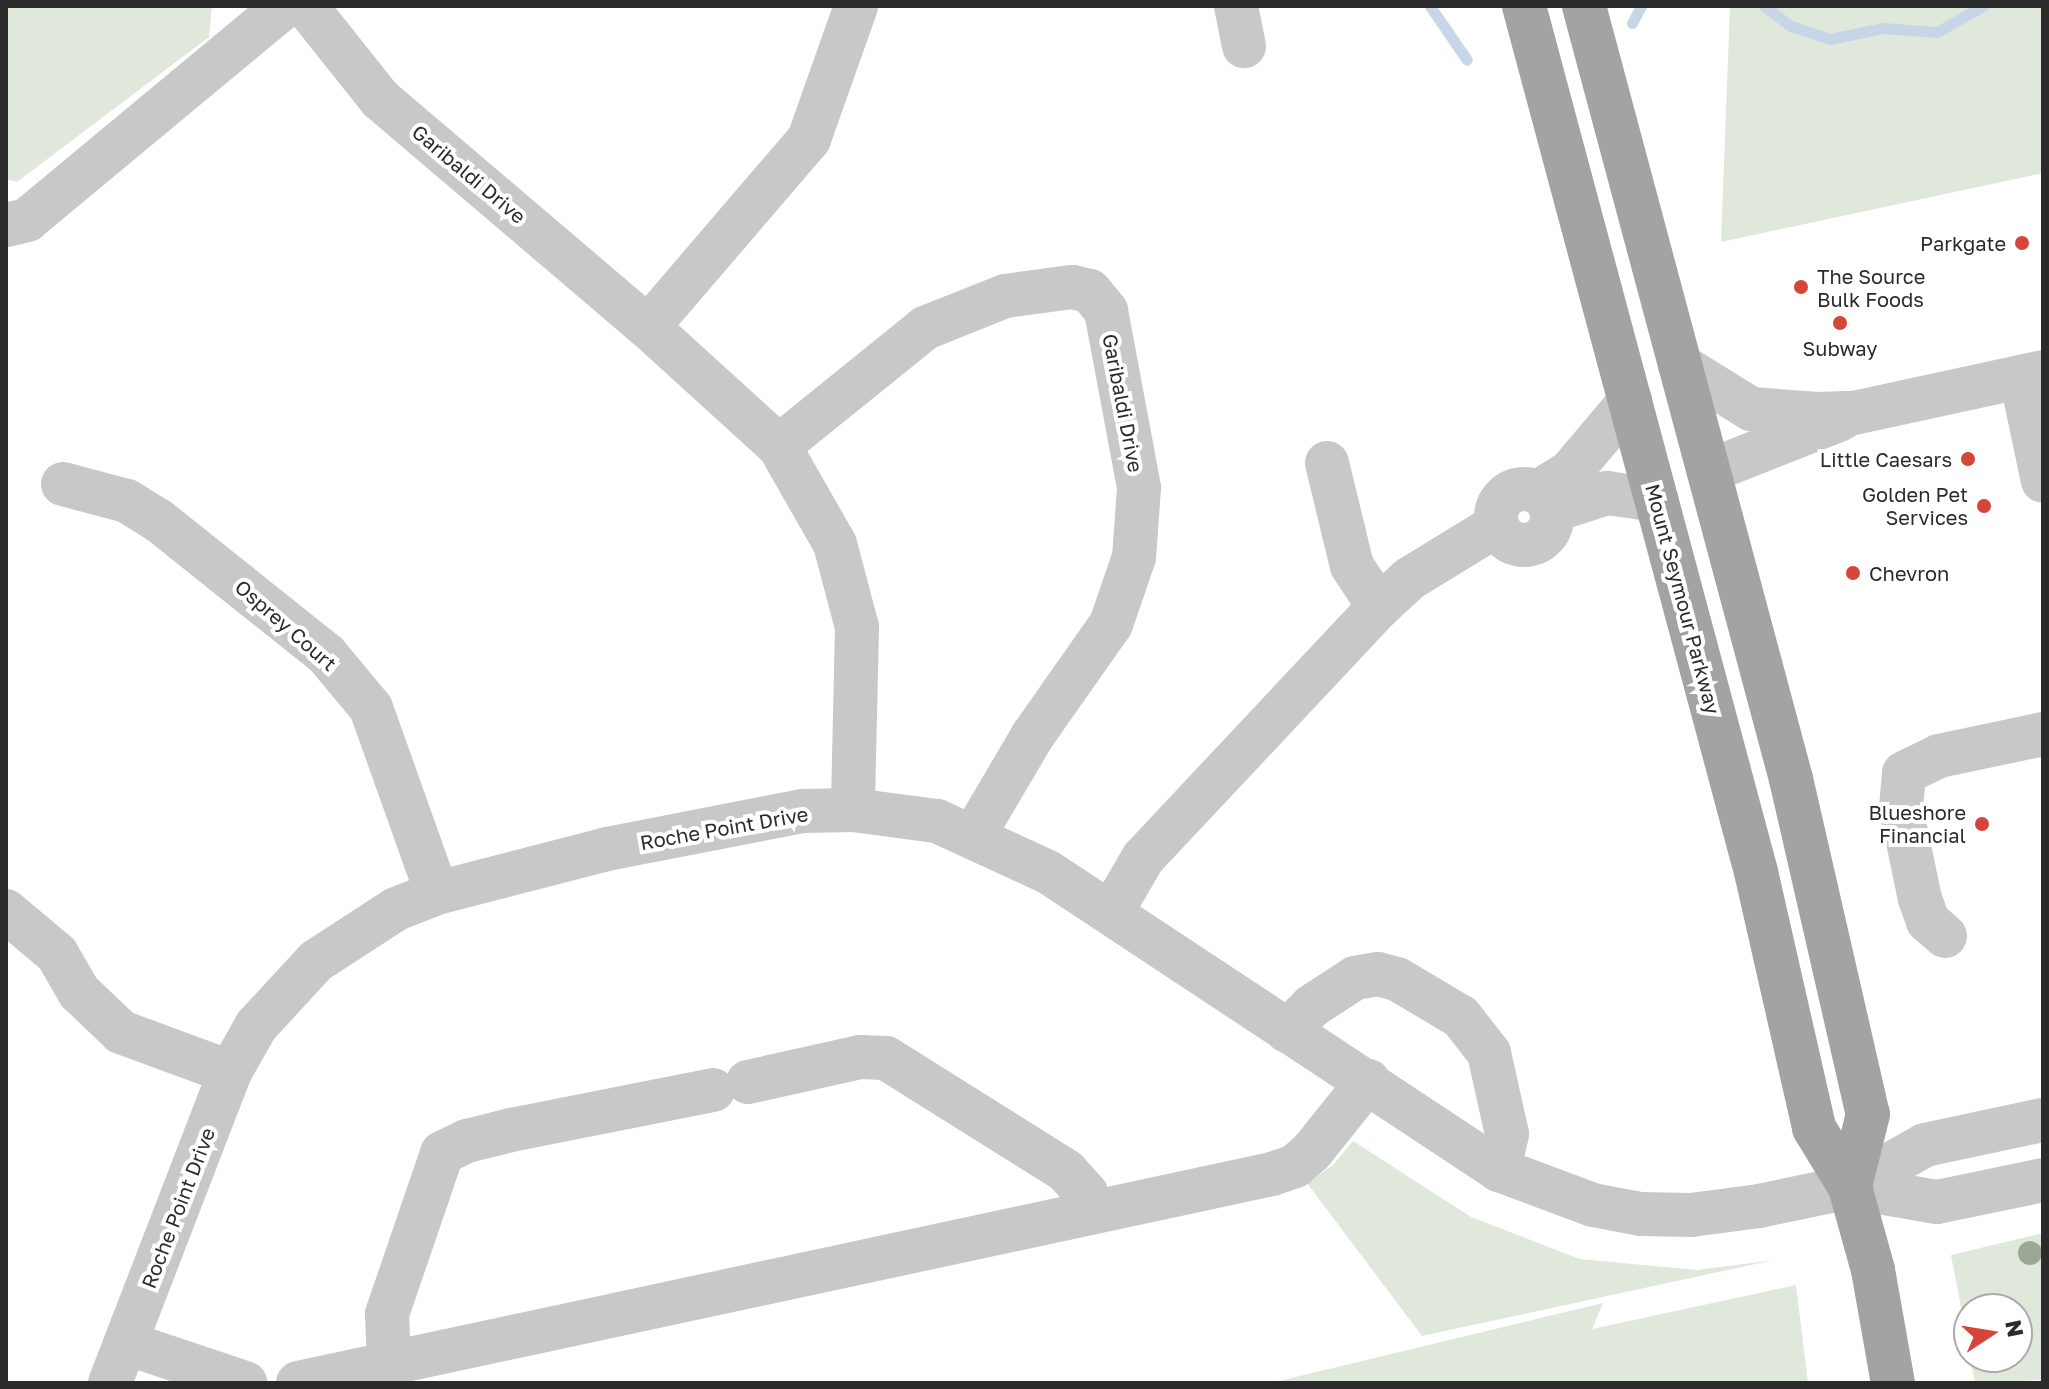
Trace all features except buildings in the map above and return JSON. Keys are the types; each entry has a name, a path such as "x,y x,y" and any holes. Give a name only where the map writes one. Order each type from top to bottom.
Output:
{"main road":[{"name":"Mount Seymour Parkway","path":"1524,6 1756,872 1814,1128 1850,1187 1873,1270 1893,1383"},
{"name":"Mount Seymour Parkway","path":"1584,6 1791,779 1868,1114 1850,1187"},
{"path":"1646,459 1709,471"}],"street":[{"path":"6,225 27,220 285,6"},
{"name":"Garibaldi Drive","path":"306,6 380,99 648,327 779,446 835,544 857,627 853,810"},
{"path":"648,327 809,139 856,6"},
{"name":"Garibaldi Drive","path":"779,446 925,328 1005,296 1072,287 1090,291 1106,311 1139,488 1134,557 1111,624 1033,735 974,835"},
{"path":"1680,365 1716,391 1760,412 1854,413 2032,374 2043,481"},
{"path":"1545,502 1630,401"},
{"path":"1709,471 1800,439 1854,413"},
{"path":"1327,463 1352,566 1379,607"},
{"name":"Osprey Court","path":"63,484 127,501 158,520 326,654 371,708 437,893"},
{"path":"1111,913 1143,858 1379,607 1409,579 1497,525 1495,515 1504,496 1526,488 1545,502 1607,493 1657,500"},
{"path":"1945,936 1928,921 1920,899 1901,808 1904,773 1939,756 2043,734"},
{"name":"Roche Point Drive","path":"110,1383 230,1072 256,1026 316,961 396,909 437,893 693,832 803,811 853,810 937,821 974,835 1048,872 1499,1170 1550,1192 1641,1214 1759,1206 1850,1187"},
{"path":"6,911 57,954 79,992 121,1032 230,1072"},
{"path":"1287,1031 1312,1006 1355,978 1378,974 1397,979 1461,1017 1478,1033 1493,1067 1507,1134 1499,1170"},
{"path":"389,1363 387,1314 442,1153 467,1141 511,1130 860,1057 901,1064 1066,1171 1086,1193 1090,1212"},
{"path":"298,1383 1295,1166 1327,1136 1368,1081"},
{"path":"1850,1187 1925,1145 2043,1120"},
{"path":"1850,1187 1937,1202 2043,1180"},
{"path":"126,1343 245,1383"}],"shaded area":[{"path":"6,6 212,6 209,37 17,182 6,179"},
{"path":"1730,6 2043,6 2043,173 1721,242"},
{"path":"1353,1141 1471,1217 1580,1259 1697,1270 1774,1260 1422,1336 1307,1183 1333,1165"},
{"path":"2043,1233 2043,1380 1975,1383 1973,1373 2033,1373 2033,1293 1958,1293 1951,1255"},
{"path":"1796,1285 1808,1383 1271,1383 1603,1303 1592,1329"}],"waterway":[{"path":"1430,6 1467,60"},
{"path":"1632,23 1641,6"},
{"path":"1764,6 1791,26 1830,39 1882,28 1937,32 1983,6"}],"place":[{"name":"Parkgate","path":"2022,243"},
{"name":"The Source Bulk Foods","path":"1801,287"},
{"name":"Subway","path":"1840,323"},
{"name":"Little Caesars","path":"1968,459"},
{"name":"Golden Pet Services","path":"1984,506"},
{"name":"Chevron","path":"1853,573"},
{"name":"Blueshore Financial","path":"1982,824"}]}
